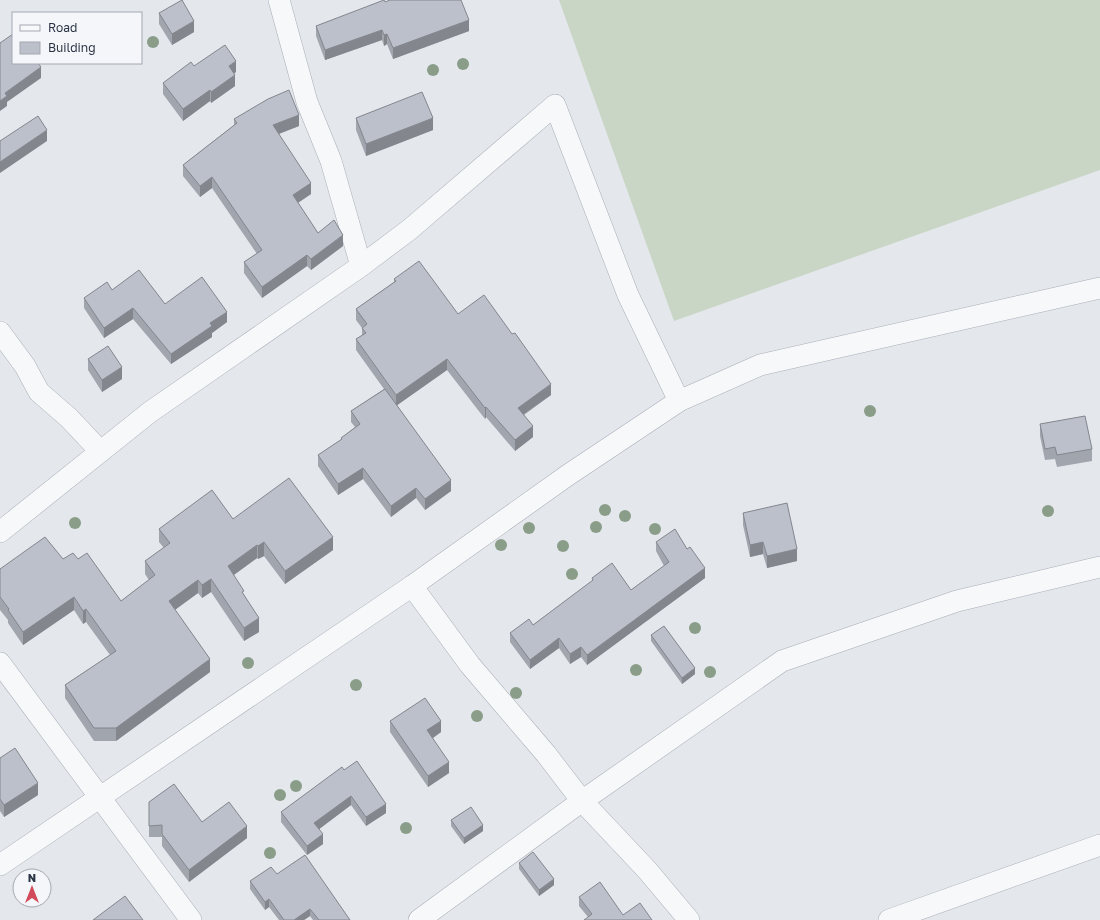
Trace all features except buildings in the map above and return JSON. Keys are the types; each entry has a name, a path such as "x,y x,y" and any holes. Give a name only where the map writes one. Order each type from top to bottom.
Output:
{"street":[{"path":"278,0 307,102 331,161 361,266"},
{"path":"0,532 150,412 361,266 409,230 555,105 623,282 679,401"},
{"path":"0,865 412,586 568,475 679,401 760,365 1100,288"},
{"path":"0,332 25,366 39,392 69,418 100,451"},
{"path":"427,918 582,801 782,661 957,601 1100,567"},
{"path":"412,586 470,665 546,754 582,801 647,870 689,920"},
{"path":"0,663 191,920"},
{"path":"889,920 1100,845"}],"green space":[{"path":"559,0 1100,0 1100,170 674,321"}]}
